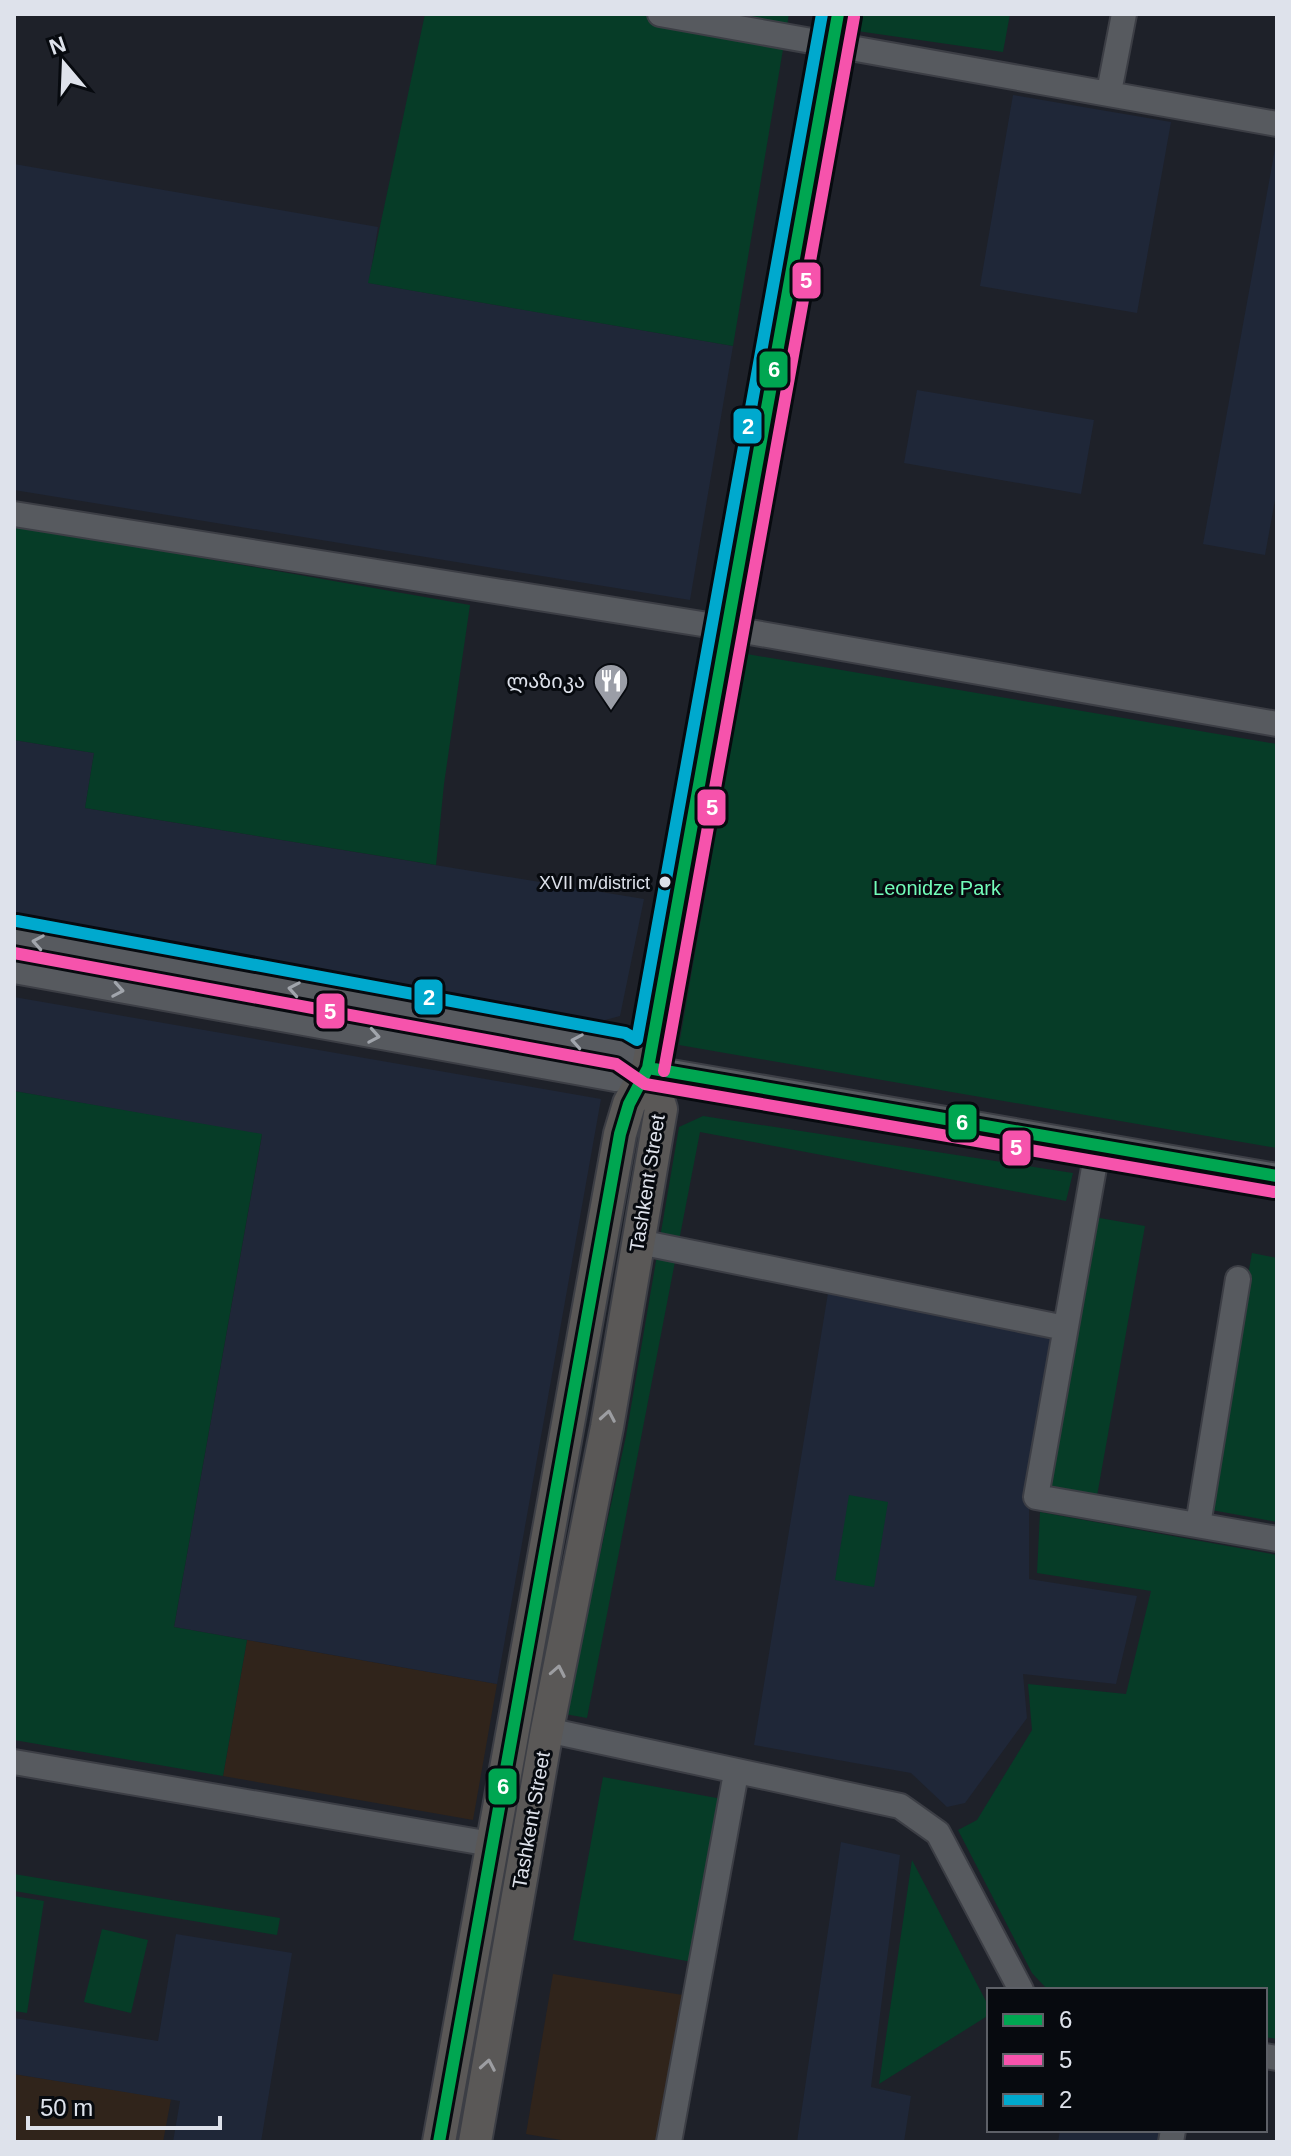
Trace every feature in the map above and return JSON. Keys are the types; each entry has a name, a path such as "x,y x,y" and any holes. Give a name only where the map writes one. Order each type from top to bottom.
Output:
{"main road":[{"path":"648,1068 835,28"},
{"name":"Tashkent Street","path":"475,2142 661,1109 648,1068"},
{"name":"Tashkent Street","path":"439,2142 620,1134 629,1104 648,1068"}],"street":[{"path":"660,14 835,28 1109,92 1277,124"},
{"path":"1109,92 1124,14"},
{"path":"14,514 727,628 1277,724"},
{"path":"14,937 622,1049 648,1068 1277,1176"},
{"path":"14,971 615,1079 648,1068"},
{"path":"1098,1145 1036,1497 1277,1539"},
{"path":"639,1242 1065,1328"},
{"path":"1198,1525 1238,1279"},
{"path":"547,1730 900,1806 938,1833 1020,1988"},
{"path":"14,1762 491,1844"},
{"path":"669,2142 736,1773"}],"shaded area":[{"path":"1013,95 1171,122 1137,313 980,286"},
{"path":"1277,138 1277,489 1265,555 1203,544"},
{"path":"14,164 378,227 369,283 733,346 690,600 14,490"},
{"path":"917,390 1094,420 1081,494 904,463"},
{"path":"14,740 94,753 85,808 644,899 620,1016 587,1025 14,922"},
{"path":"14,997 601,1099 497,1684 174,1627 262,1135 14,1091"},
{"path":"829,1287 1058,1334 1029,1495 1029,1579 1137,1596 1116,1684 1023,1674 1027,1718 965,1803 947,1807 911,1773 754,1745"},
{"path":"247,1640 497,1684 473,1820 223,1776"},
{"path":"841,1842 900,1855 871,2087 911,2096 904,2142 797,2142"},
{"path":"176,1934 292,1953 261,2142 173,2142 180,2101 14,2074 14,2018 158,2041"},
{"path":"553,1974 689,1996 664,2142 573,2142 526,2134"},
{"path":"14,2074 171,2099 163,2142 14,2142"},
{"path":"1060,2132 1164,2132 1162,2142 1058,2142"}],"green space":[{"path":"425,14 789,14 733,346 368,283"},
{"path":"852,14 1010,14 1003,52 850,30"},
{"path":"14,525 470,605 444,784 436,865 85,808 94,753 14,740"},
{"name":"Leonidze Park","path":"747,654 1277,744 1277,1148 679,1045"},
{"path":"14,1091 262,1134 174,1627 247,1640 223,1776 14,1740"},
{"path":"703,1116 1073,1173 1066,1201 700,1132 587,1718 565,1714 626,1436 679,1127"},
{"path":"1094,1217 1145,1226 1097,1496 1046,1488"},
{"path":"1252,1253 1277,1258 1277,1522 1206,1509"},
{"path":"849,1495 888,1502 874,1587 835,1580"},
{"path":"1040,1512 1277,1555 1277,2039 1267,2037 1267,1988 1046,1988 1032,1973 958,1830 977,1820 1032,1730 1028,1684 1126,1694 1151,1591 1037,1573"},
{"path":"603,1777 722,1799 692,1962 573,1940"},
{"path":"912,1860 987,2003 987,2016 879,2084"},
{"path":"14,1874 280,1918 277,1935 14,1891"},
{"path":"14,1896 44,1901 27,2013 14,2011"},
{"path":"102,1929 148,1940 131,2013 84,2002"}],"transit line":[{"name":"2","path":"17,921 625,1033 637,1040 822,14"},
{"name":"6","path":"439,2142 620,1134 629,1104 648,1068 838,14"},
{"name":"5","path":"664,1071 854,17"},
{"name":"5","path":"14,953 616,1064 645,1084 1274,1192"},
{"name":"6","path":"648,1068 1277,1176"}],"place":[{"name":"ლაზიკა","path":"611,712"},
{"name":"XVII m/district","path":"665,882"}]}
